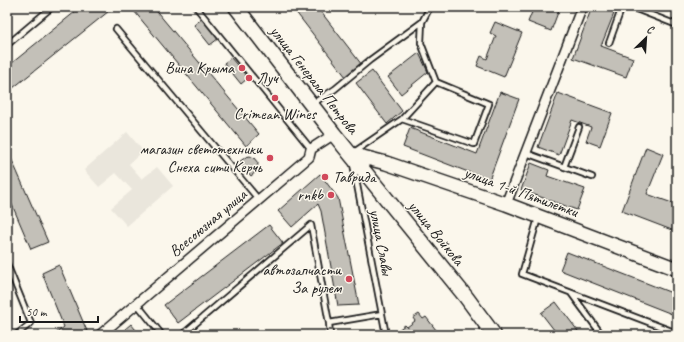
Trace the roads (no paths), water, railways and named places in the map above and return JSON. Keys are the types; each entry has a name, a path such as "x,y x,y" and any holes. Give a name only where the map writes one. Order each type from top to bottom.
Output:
{"main road":[{"name":"улица Генерала Петрова","path":"236,7 351,154"},
{"name":"улица 1-й Пятилетки","path":"351,154 386,163 506,204 677,269"},
{"name":"улица Войкова","path":"351,154 466,297 494,335"}],"street":[{"path":"506,204 582,7"},
{"name":"Всесоюзная улица","path":"100,335 309,157 312,149 334,134"}],"lane":[{"path":"7,45 52,7"},
{"path":"196,7 312,149"},
{"path":"402,119 474,144 489,104 436,82 420,43 422,22 430,7"},
{"path":"609,42 622,7"},
{"path":"631,7 677,25"},
{"path":"312,104 335,89 370,60 422,22"},
{"path":"116,29 258,200"},
{"path":"351,154 402,119 436,82"},
{"path":"564,167 579,127"},
{"path":"526,152 592,177"},
{"name":"улица Славы","path":"351,154 386,335"},
{"path":"539,216 522,274 677,333"},
{"path":"182,335 311,225 330,335"},
{"path":"7,264 31,323 16,335"},
{"path":"571,293 602,335"},
{"path":"136,304 162,335"},
{"path":"329,323 382,314"}],"place":[{"name":"Вина Крыма","path":"242,68"},
{"name":"Луч","path":"249,78"},
{"name":"Crimean Wines","path":"275,98"},
{"name":"магазин светотехники Снеха сити Керчь","path":"270,158"},
{"name":"Таврида","path":"325,177"},
{"name":"rnkb","path":"331,195"},
{"name":"автозапчасти За рулем","path":"349,279"}]}
